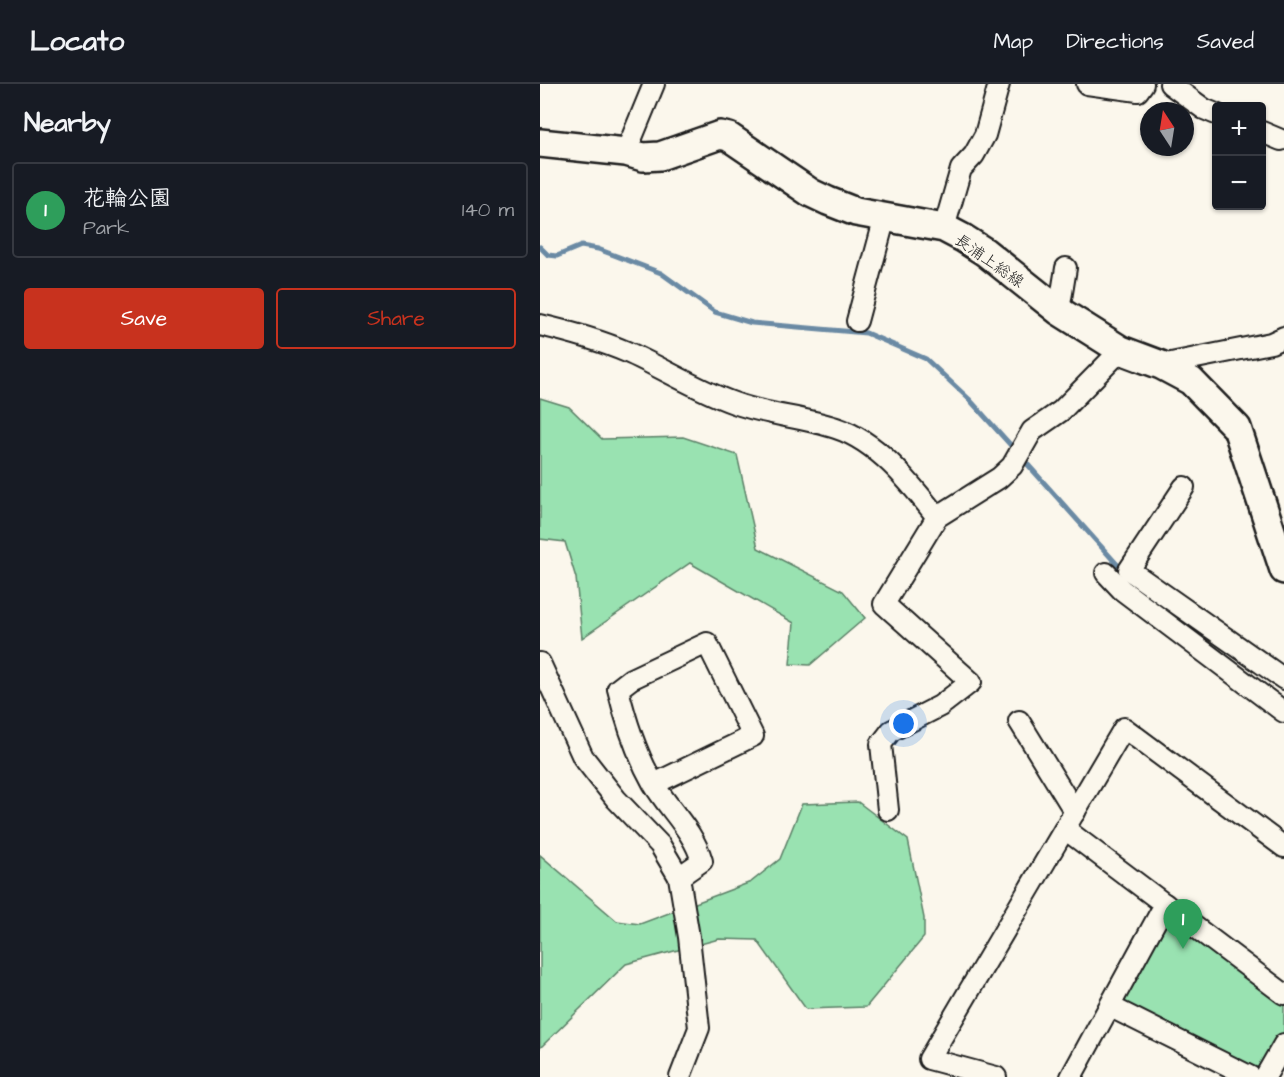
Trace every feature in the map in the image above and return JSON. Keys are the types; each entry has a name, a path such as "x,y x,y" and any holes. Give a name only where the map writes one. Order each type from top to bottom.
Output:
{"main road":[{"name":"長浦上総線","path":"540,143 626,152 643,157 660,156 720,135 729,137 811,193 856,212 944,228 986,252 1059,311 1121,350 1161,365 1191,381 1238,428 1284,570"}],"street":[{"path":"626,152 654,84"},
{"path":"944,228 961,169 974,155 986,135 999,84"},
{"path":"1087,84 1138,91 1143,84"},
{"path":"1170,84 1212,112"},
{"path":"1266,134 1281,140"},
{"path":"857,321 885,217"},
{"path":"1059,311 1066,268"},
{"path":"540,325 579,334 628,352 683,382 735,404 838,429 870,447 902,471 938,517"},
{"path":"1161,365 1271,343 1284,337"},
{"path":"888,810 881,744 891,732 940,706 971,682 884,604 938,517 999,478 1012,466 1032,431 1061,411 1121,350"},
{"path":"1184,487 1130,570 1284,679"},
{"path":"1107,573 1122,590 1284,712"},
{"path":"654,784 753,736 707,643 631,679 618,689 628,729 654,784 696,842 699,851 702,861 679,877"},
{"path":"540,663 583,757 616,800 660,845 679,877 689,937 699,1028 680,1077"},
{"path":"1019,721 1075,812"},
{"path":"996,1077 930,1059 1124,728 1284,847"},
{"path":"1065,829 1284,994"},
{"path":"1071,1077 1165,904"},
{"path":"1111,1007 1251,1077"},
{"path":"1265,1077 1284,1044"}],"green space":[{"path":"540,398 569,407 602,439 683,437 737,455 758,548 843,591 865,618 810,665 790,664 794,623 690,563 582,638 576,578 565,542 540,539"},
{"path":"858,802 908,840 924,918 924,937 866,1007 806,1009 757,940 719,939 626,964 540,1048 540,855 617,921 640,924 751,882 780,859 802,804"},
{"path":"1165,904 1284,994 1284,1044 1265,1077 1111,1007"}],"waterway":[{"path":"540,247 548,255 557,256 581,246 598,249 661,273 715,312 752,323 866,333 926,359 969,399 1015,450"},
{"path":"1021,457 1123,571"}],"place":[{"name":"花輪公園","path":"1183,949"}]}
